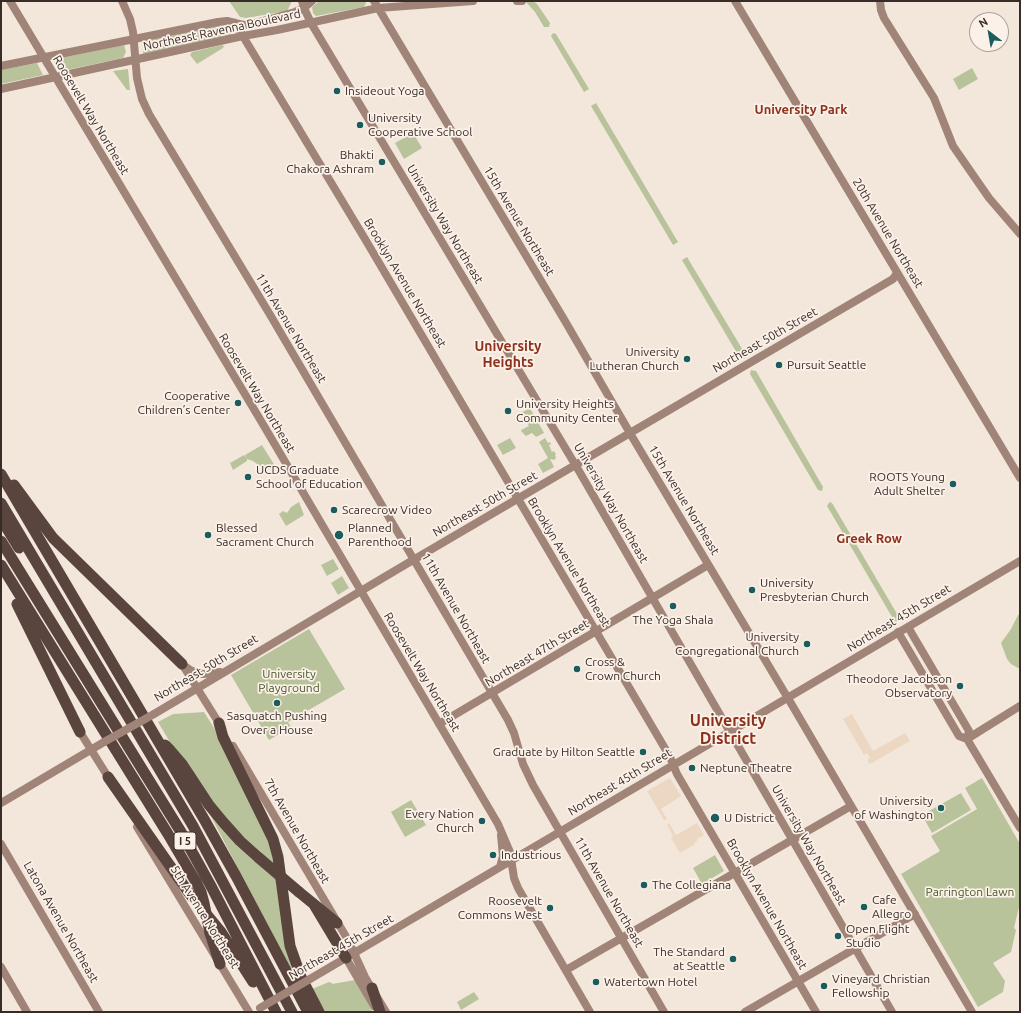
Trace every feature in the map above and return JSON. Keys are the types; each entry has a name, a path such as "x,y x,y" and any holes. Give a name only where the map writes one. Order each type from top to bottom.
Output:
{"highway":[{"path":"1,467 53,538 182,664"},
{"name":"I 5","path":"1,474 236,876 308,1012"},
{"path":"1,503 193,826 292,1012"},
{"path":"1,520 48,594 72,623"},
{"name":"I 5","path":"1,541 181,832 212,888 276,1012"},
{"path":"1,566 196,882 201,892 210,933 220,964"},
{"path":"1,571 80,732"},
{"path":"219,723 230,751 272,839 278,857 291,950 301,977 319,1012"},
{"path":"154,736 170,750 223,822 240,841 312,904 338,923"},
{"path":"108,777 188,893 221,932 273,1012"},
{"path":"312,904 350,956"},
{"path":"370,992 378,1012"}],"main road":[{"name":"Roosevelt Way Northeast","path":"10,1 267,432 500,828 508,846 512,860 514,878 518,888 590,1012"},
{"name":"11th Avenue Northeast","path":"122,1 130,19 136,50 137,78 142,99 149,114 254,288 492,693 512,729 523,764 530,779 664,1012"},
{"name":"Northeast Ravenna Boulevard","path":"1,66 218,22 243,25 252,24 290,14 312,1"},
{"name":"Northeast Ravenna Boulevard","path":"1,89 243,36 311,23 376,5 473,1"},
{"path":"517,1 522,1"},
{"name":"20th Avenue Northeast","path":"735,1 1020,478"},
{"path":"880,1 884,18 934,98 953,146 989,198 1020,234"},
{"name":"University Way Northeast","path":"303,5 311,23 575,466 892,1012"},
{"name":"15th Avenue Northeast","path":"376,5 562,316 630,434 788,698 972,1012"},
{"name":"Brooklyn Avenue Northeast","path":"235,23 365,239 596,631 670,757 676,774 816,1012"},
{"name":"Northeast 50th Street","path":"1,803 893,279 897,273"},
{"name":"Northeast 45th Street","path":"252,1012 350,956 673,764 1020,561"},
{"name":"Northeast 47th Street","path":"439,724 708,565"},
{"path":"908,627 969,731 967,739"},
{"path":"898,632 930,687 937,691 953,715 953,726 959,736 967,739 1020,828"},
{"path":"918,666 928,660"},
{"path":"182,664 190,670 203,674 225,671"},
{"name":"7th Avenue Northeast","path":"182,664 219,723 338,923 350,956 370,992 386,1012"},
{"path":"967,739 1020,706"},
{"name":"5th Avenue Northeast","path":"80,732 169,882 249,1012"},
{"path":"566,970 851,806"},
{"path":"500,828 503,856 500,867"},
{"name":"Latona Avenue Northeast","path":"1,844 99,1012"},
{"path":"738,1012 744,1012 915,914"},
{"path":"1,967 27,1012"},
{"path":"570,978 570,984 577,996 576,1003"}],"green space":[{"path":"229,1 292,1 287,11 246,18 240,17"},
{"path":"319,1 365,1 366,3 364,7 316,16 313,13 312,7"},
{"path":"533,1 537,4 550,23 549,27 544,27 535,12 526,2"},
{"path":"218,26 228,27 232,35 143,54 145,40"},
{"path":"554,33 589,89 584,92 551,36"},
{"path":"124,45 126,52 123,58 67,70 59,70 54,63 54,60 56,59"},
{"path":"222,45 224,46 223,48 197,64 190,55 192,52"},
{"path":"37,63 43,75 1,84 1,70"},
{"path":"972,68 978,79 959,90 953,79"},
{"path":"128,69 130,90 127,90 113,71"},
{"path":"596,103 678,242 673,245 591,106"},
{"path":"413,133 422,148 404,159 395,143"},
{"path":"687,257 747,357 741,360 682,260"},
{"path":"751,370 756,371 823,487 822,491 818,490 750,374"},
{"path":"530,408 544,433 536,437 532,433 526,436 521,431 529,426 521,413"},
{"path":"510,438 516,448 503,455 497,445"},
{"path":"545,438 548,443 550,442 551,444 549,445 552,452 554,451 556,454 556,458 554,460 550,459 554,467 543,473 538,464 548,458 539,442"},
{"path":"262,445 275,466 269,469 247,459 247,461 233,470 230,463 244,455 246,458 245,455"},
{"path":"299,502 304,515 286,526 279,514 283,511 287,513 291,507"},
{"path":"830,502 832,503 900,619 898,622 895,622 827,506"},
{"path":"333,559 339,569 327,576 321,565"},
{"path":"342,576 349,588 338,595 331,583"},
{"path":"1020,614 1020,668 1018,668 1011,664 1007,659 1001,643"},
{"name":"University Playground","path":"309,629 345,689 288,722 291,727 269,740 231,675"},
{"path":"204,712 214,728 270,840 276,867 243,839 218,812 171,744 158,722 173,714"},
{"name":"Parrington Lawn","path":"982,778 1020,844 1020,907 1014,928 1016,930 1011,952 993,963 1005,981 1003,992 978,1007 901,874 940,851 931,836 977,809 965,788"},
{"path":"961,793 971,810 932,833 922,815"},
{"path":"411,800 426,825 405,837 391,812"},
{"path":"207,809 279,881 292,971"},
{"path":"715,855 724,871 702,884 693,868"},
{"path":"355,980 373,1012 325,1012 312,989 329,982 332,984"},
{"path":"474,992 479,999 461,1010 457,1002"}],"shaded area":[{"path":"852,714 873,751 905,733 910,741 870,764 867,760 870,758 867,753 864,755 843,719"},
{"path":"670,778 681,796 661,809 667,819 664,820 647,791"},
{"path":"669,823 676,835 697,823 704,835 697,839 694,843 695,844 680,853 671,838 673,836 667,825"}],"place":[{"name":"Insideout Yoga","path":"337,91"},
{"name":"University Cooperative School","path":"360,125"},
{"name":"Bhakti Chakora Ashram","path":"382,162"},
{"name":"University Lutheran Church","path":"687,359"},
{"name":"Pursuit Seattle","path":"779,365"},
{"name":"Cooperative Children’s Center","path":"238,403"},
{"name":"University Heights Community Center","path":"508,411"},
{"name":"UCDS Graduate School of Education","path":"248,477"},
{"name":"ROOTS Young Adult Shelter","path":"953,484"},
{"name":"Scarecrow Video","path":"334,510"},
{"name":"Blessed Sacrament Church","path":"208,535"},
{"name":"Planned Parenthood","path":"339,535"},
{"name":"University Presbyterian Church","path":"752,590"},
{"name":"The Yoga Shala","path":"673,606"},
{"name":"University Congregational Church","path":"807,644"},
{"name":"Cross & Crown Church","path":"577,669"},
{"name":"Theodore Jacobson Observatory","path":"960,686"},
{"name":"Sasquatch Pushing Over a House","path":"277,703"},
{"name":"Graduate by Hilton Seattle","path":"643,752"},
{"name":"Neptune Theatre","path":"692,768"},
{"name":"University of Washington","path":"941,808"},
{"name":"U District","path":"715,818"},
{"name":"Every Nation Church","path":"482,821"},
{"name":"Industrious","path":"493,855"},
{"name":"The Collegiana","path":"644,885"},
{"name":"Cafe Allegro","path":"864,907"},
{"name":"Roosevelt Commons West","path":"550,908"},
{"name":"Open Flight Studio","path":"838,936"},
{"name":"The Standard at Seattle","path":"733,959"},
{"name":"Watertown Hotel","path":"596,982"},
{"name":"Vineyard Christian Fellowship","path":"824,986"}],"district":[{"name":"University Park","path":"801,110"},
{"name":"University Heights","path":"508,354"},
{"name":"Greek Row","path":"869,539"},
{"name":"University District","path":"728,730"}]}
